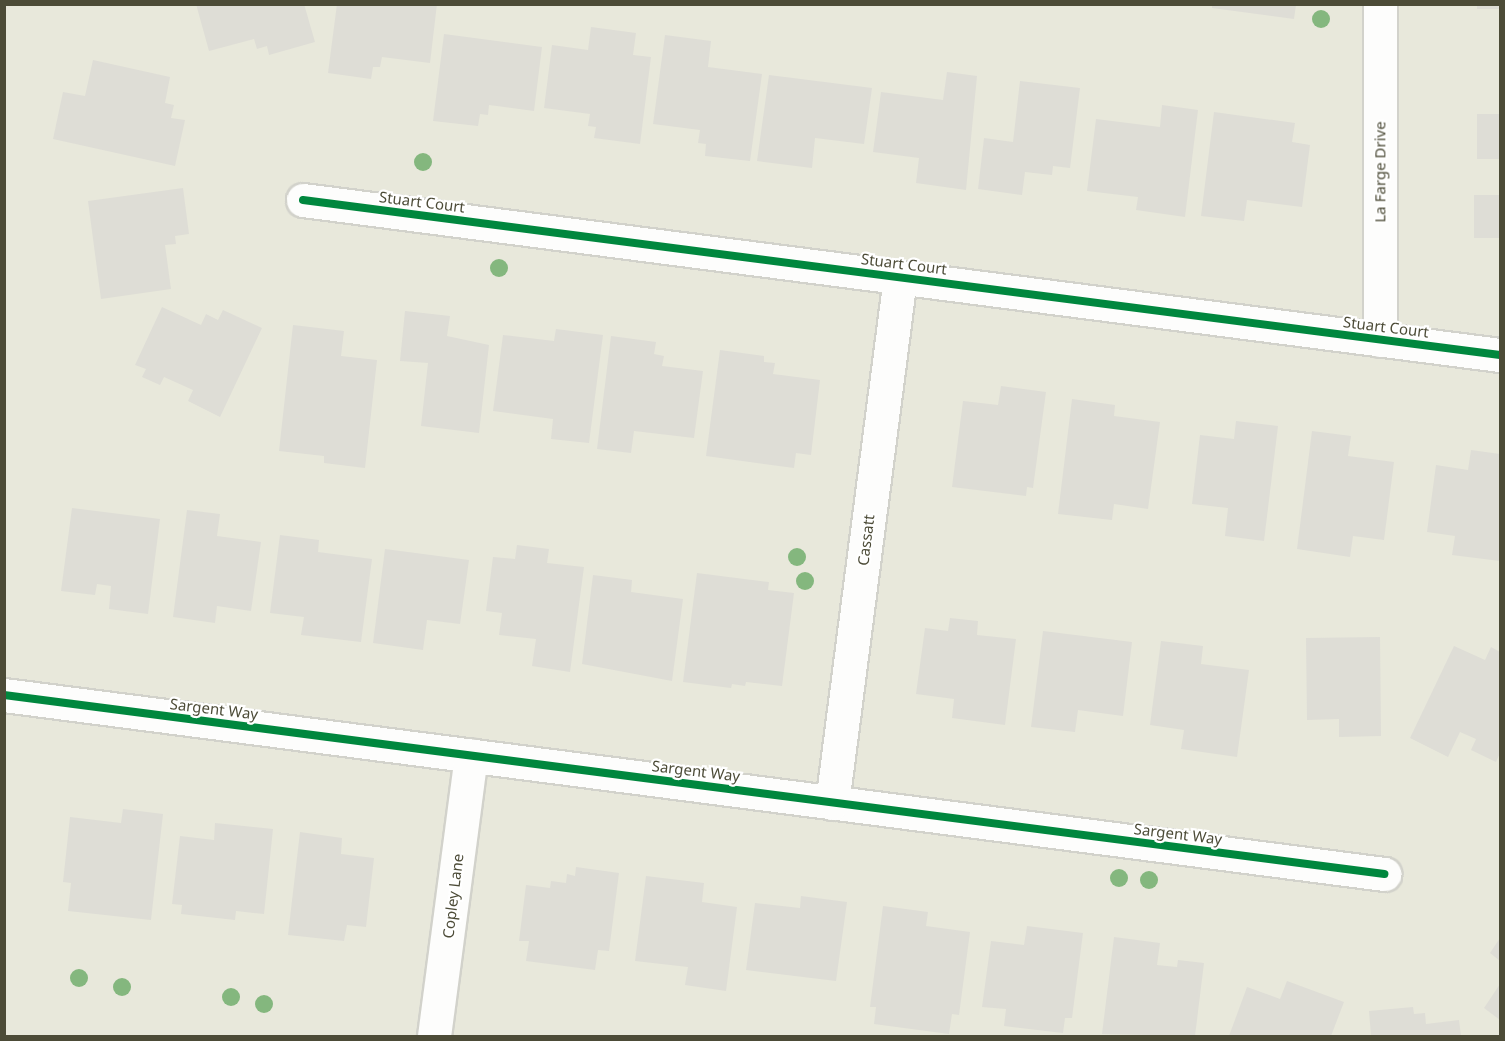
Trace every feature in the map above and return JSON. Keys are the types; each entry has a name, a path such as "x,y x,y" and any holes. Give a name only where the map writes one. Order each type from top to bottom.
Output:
{"street":[{"name":"La Farge Drive","path":"1380,4 1380,340"},
{"name":"Stuart Court","path":"303,200 1500,355"},
{"name":"Cassatt","path":"832,803 900,277"},
{"name":"Sargent Way","path":"4,695 1384,874"},
{"name":"Copley Lane","path":"434,1036 471,755"}],"shaded area":[{"path":"5,5 1500,5 1500,1036 5,1036"}],"building":[{"path":"196,4 304,4 315,42 269,55 267,46 257,49 254,39 209,51"},
{"path":"337,4 437,4 430,63 382,57 380,67 373,67 371,79 328,73"},
{"path":"1477,4 1500,4 1500,9 1477,9"},
{"path":"1212,5 1296,5 1294,19 1212,8"},
{"path":"591,27 636,33 633,55 651,57 640,144 594,138 596,127 588,126 590,114 544,108 552,45 588,50"},
{"path":"444,34 542,47 534,111 489,105 488,115 480,114 478,126 433,121"},
{"path":"665,35 711,41 708,67 762,74 750,161 705,156 706,144 698,143 700,130 653,124"},
{"path":"93,60 170,77 165,103 174,105 171,118 185,120 175,166 53,139 63,92 85,96"},
{"path":"947,72 977,76 966,190 916,183 919,158 873,152 881,92 943,100"},
{"path":"769,75 872,88 864,144 815,138 812,168 757,161"},
{"path":"1020,81 1080,88 1070,168 1053,166 1052,175 1025,172 1022,195 978,189 984,138 1013,142"},
{"path":"1162,105 1198,110 1185,217 1136,210 1138,197 1087,191 1096,119 1160,127"},
{"path":"1214,112 1295,123 1292,142 1310,145 1302,207 1247,200 1244,221 1201,216"},
{"path":"1477,114 1500,114 1500,159 1477,159"},
{"path":"183,188 189,234 175,236 176,244 165,245 171,289 101,299 88,201"},
{"path":"1474,195 1500,195 1500,238 1474,238"},
{"path":"162,307 201,325 206,314 218,320 223,310 262,328 220,417 188,401 193,390 164,377 160,385 142,377 146,369 135,365"},
{"path":"405,311 450,316 447,336 489,345 479,433 421,426 428,363 400,361"},
{"path":"293,325 344,331 341,356 377,360 365,468 324,463 324,456 279,451"},
{"path":"556,329 603,335 589,443 551,439 553,419 493,411 503,335 554,341"},
{"path":"611,336 656,342 654,354 664,356 662,366 703,371 694,438 634,431 631,453 597,449"},
{"path":"720,350 764,356 764,362 775,363 773,374 820,380 811,455 796,453 794,468 706,456"},
{"path":"1001,386 1046,392 1033,488 1027,487 1026,496 952,487 963,401 998,405"},
{"path":"1072,399 1115,405 1114,416 1160,422 1148,509 1114,504 1112,520 1058,514"},
{"path":"1236,421 1278,426 1264,541 1225,536 1228,508 1192,504 1200,435 1234,439"},
{"path":"1312,431 1351,436 1348,456 1394,462 1384,540 1353,536 1350,557 1297,549"},
{"path":"1471,450 1500,454 1500,561 1452,555 1455,536 1427,532 1436,465 1468,470"},
{"path":"72,508 160,519 148,614 109,609 111,586 97,584 95,595 61,591"},
{"path":"187,510 220,514 217,536 261,542 251,611 217,606 215,623 173,617"},
{"path":"280,535 319,540 318,552 372,559 361,642 301,635 304,617 270,613"},
{"path":"517,545 549,549 547,563 584,567 570,672 532,666 536,639 499,635 502,613 486,611 493,557 515,559"},
{"path":"385,549 469,560 460,624 427,620 423,650 373,643"},
{"path":"697,573 769,582 768,590 794,593 782,686 746,682 745,686 732,684 731,688 683,682"},
{"path":"593,575 632,580 631,592 683,599 672,681 582,664"},
{"path":"950,618 978,621 977,635 1016,639 1005,725 952,718 954,699 916,694 925,628 948,631"},
{"path":"1043,631 1132,642 1123,716 1078,710 1075,732 1031,727"},
{"path":"1380,637 1381,736 1339,737 1339,719 1307,720 1306,638"},
{"path":"1161,641 1203,646 1201,664 1249,670 1237,757 1181,749 1184,730 1150,725"},
{"path":"1454,646 1485,660 1491,647 1500,652 1500,753 1496,762 1471,750 1476,739 1460,732 1448,757 1410,738"},
{"path":"123,809 163,814 151,920 68,911 71,883 63,882 70,817 121,823"},
{"path":"215,823 273,829 264,914 236,911 235,920 181,914 182,905 172,904 180,836 214,840"},
{"path":"300,832 342,838 341,854 374,858 366,927 347,925 344,941 288,935"},
{"path":"576,867 619,873 609,951 598,950 595,970 526,961 529,941 519,941 526,885 550,888 551,881 566,883 567,874 575,876"},
{"path":"646,876 704,883 702,902 737,907 726,991 685,985 688,967 635,961"},
{"path":"801,896 847,902 836,981 746,970 755,903 800,908"},
{"path":"883,906 928,912 926,926 970,932 959,1015 952,1014 949,1034 874,1024 876,1007 870,1007"},
{"path":"1027,926 1083,933 1072,1018 1065,1018 1063,1033 1004,1026 1006,1009 982,1007 991,941 1024,945"},
{"path":"1114,937 1160,943 1157,965 1177,967 1178,960 1204,963 1195,1036 1102,1034"},
{"path":"1500,938 1500,961 1490,953"},
{"path":"1287,981 1344,1002 1331,1036 1229,1036 1247,987 1280,999"},
{"path":"1500,984 1500,1020 1484,1008"},
{"path":"1413,1007 1414,1014 1425,1013 1426,1024 1459,1020 1461,1036 1371,1036 1369,1011"}],"cycle path":[{"path":"303,200 1500,355"},
{"path":"4,695 1384,874"}]}
